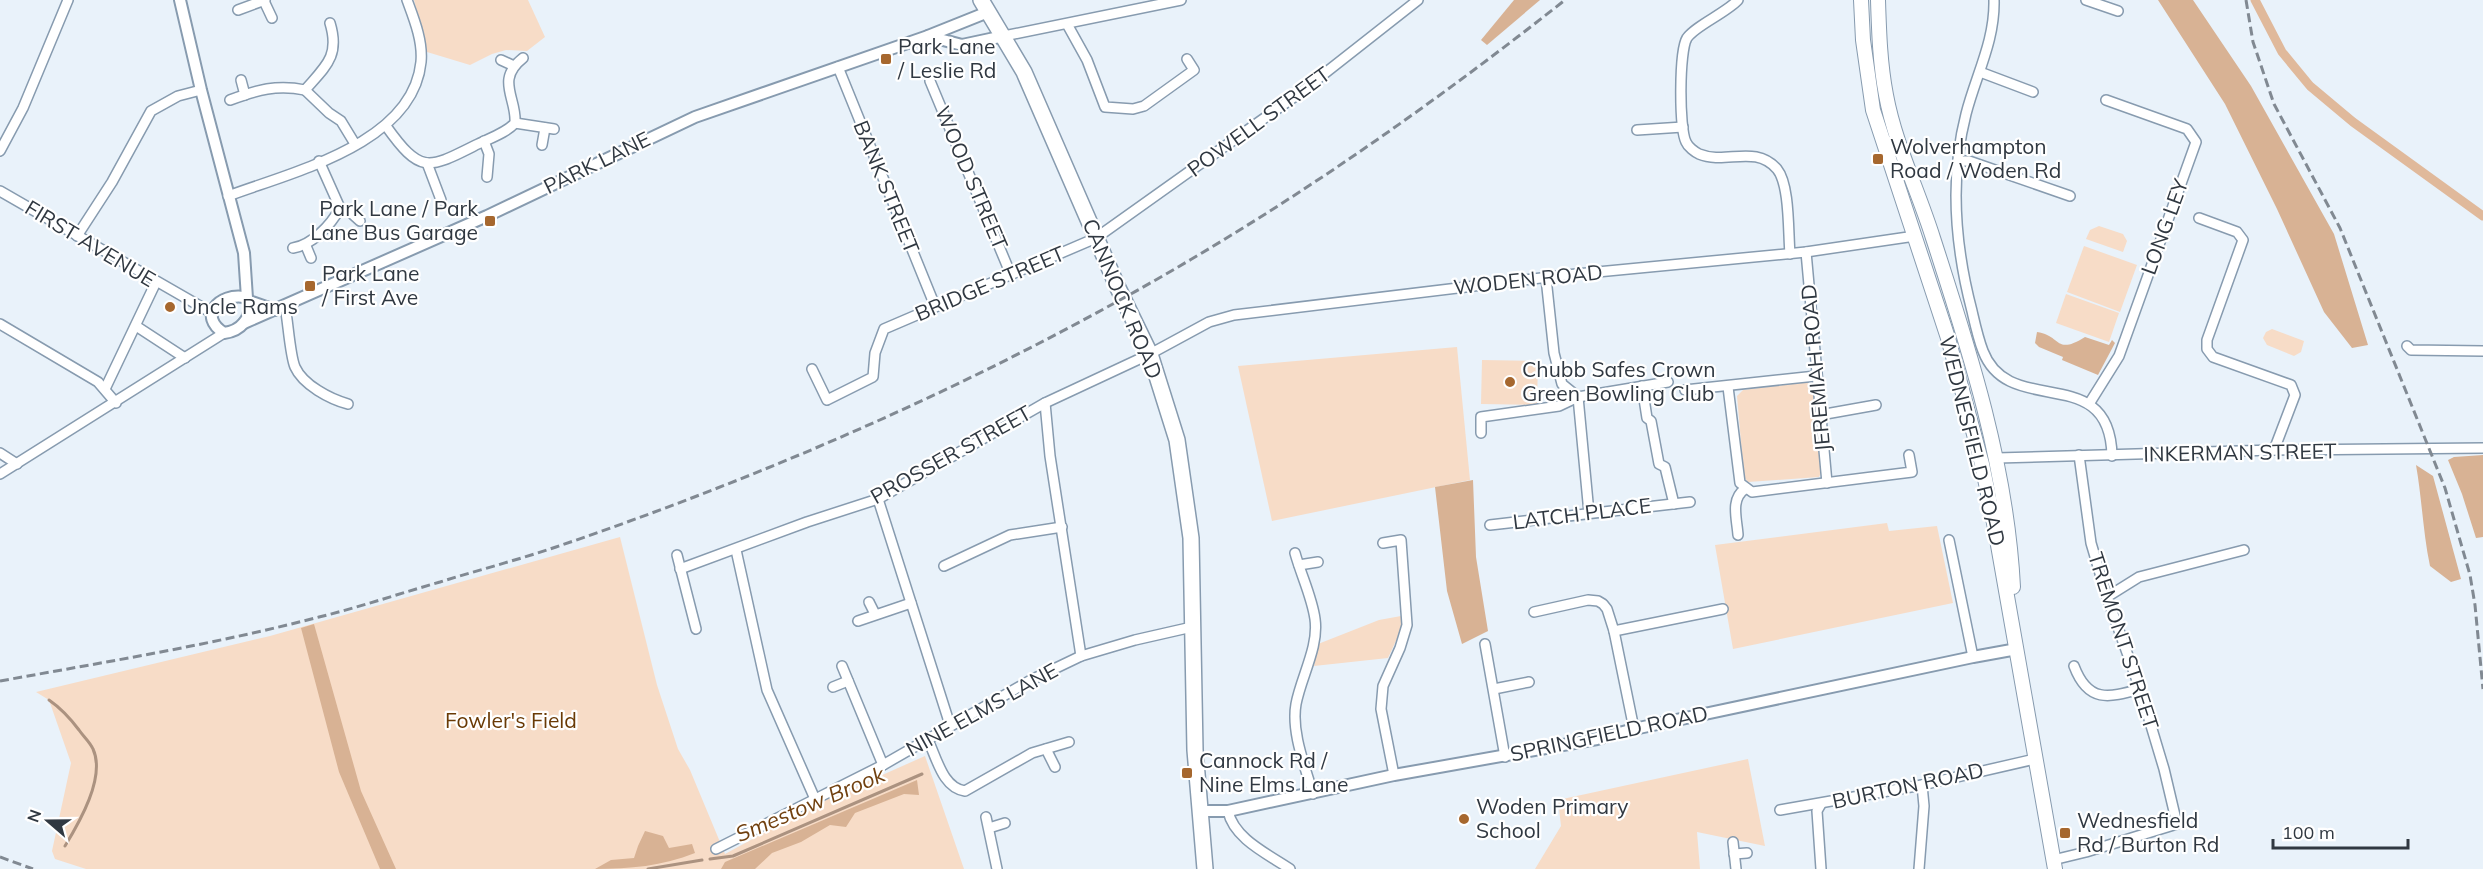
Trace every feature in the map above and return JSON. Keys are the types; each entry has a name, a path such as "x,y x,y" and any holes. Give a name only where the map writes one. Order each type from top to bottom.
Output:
{"highway":[{"name":"CANNOCK ROAD","path":"985,6 1024,72 1096,238 1150,354 1177,440 1191,537 1195,750 1200,811 1201,869"}],"main road":[{"name":"WEDNESFIELD ROAD","path":"1861,0 1863,40 1874,110 1948,338 1982,464 2054,864"},
{"name":"WEDNESFIELD ROAD","path":"1878,0 1881,58 1893,125 1932,235 1977,381 1997,458 2011,545 2017,649"},
{"path":"1915,236 1932,235"},
{"path":"1982,464 1997,458"}],"street":[{"path":"61,0 63,13"},
{"path":"0,151 24,108 68,0"},
{"path":"0,474 224,333 232,333 244,323 250,314 244,253 180,0"},
{"path":"228,196 320,161 355,144 386,126 408,102 421,63 418,35 407,0"},
{"path":"928,36 962,45 1181,0"},
{"name":"POWELL STREET","path":"1096,238 1301,92 1418,0"},
{"path":"1738,0 1731,8 1688,38 1681,57 1683,127 1686,142 1698,154 1708,156 1750,154 1762,158 1775,167 1781,174 1785,186 1790,254"},
{"path":"1994,0 1991,36 1960,135 1956,227 1961,269 1982,350 1990,368 2001,377 2028,388 2062,394 2089,404 2102,414 2111,435 2112,456"},
{"path":"2086,0 2118,11"},
{"path":"238,10 264,1 272,18"},
{"name":"PARK LANE","path":"244,323 494,213 695,117 928,36 985,6"},
{"path":"305,90 331,58 335,40 330,23"},
{"path":"1067,24 1087,60 1105,106 1133,108 1144,106 1194,70 1187,59"},
{"path":"515,123 508,89 514,66 523,58"},
{"path":"501,60 514,66"},
{"name":"BANK STREET","path":"838,67 935,306"},
{"path":"1980,72 2033,92"},
{"path":"241,80 245,95"},
{"name":"WOOD STREET","path":"930,81 1011,275"},
{"path":"230,100 286,86 305,90 341,121 355,144"},
{"path":"77,236 112,182 151,111 178,96 201,90"},
{"name":"LONG LEY","path":"2089,404 2119,356 2196,142 2187,129 2106,100"},
{"path":"386,126 410,156 427,163 436,163 449,158 515,123 550,129 542,145"},
{"path":"1636,130 1683,127"},
{"path":"484,141 489,154 487,172 498,171"},
{"path":"293,248 306,246 335,218 339,208 320,161"},
{"path":"1958,161 1969,161 2070,196"},
{"path":"427,163 441,200"},
{"name":"FIRST AVENUE","path":"0,191 212,313"},
{"path":"339,208 350,212 360,220"},
{"path":"2199,218 2237,232 2243,240 2207,340 2207,349 2213,357 2291,385 2295,395 2274,450"},
{"name":"WODEN ROAD","path":"1150,354 1209,322 1234,315 1546,278 1790,254 1915,236"},
{"name":"BRIDGE STREET","path":"812,369 828,400 873,377 875,353 884,330 1096,238"},
{"path":"306,246 311,258"},
{"name":"JEREMIAH ROAD","path":"1806,252 1827,483"},
{"path":"224,333 214,324 212,313 217,305 229,296 246,272"},
{"path":"1546,278 1554,352 1562,384 1578,397 1589,513"},
{"path":"105,390 156,282"},
{"path":"229,296 235,295 280,308 295,367 319,391 332,399 348,404"},
{"path":"0,324 87,375 116,403"},
{"path":"136,326 185,358"},
{"path":"2407,346 2411,350 2483,351"},
{"name":"PROSSER STREET","path":"680,569 807,522 878,499 1045,403 1150,354"},
{"path":"1685,390 1816,376"},
{"path":"1482,433 1481,417 1559,406 1578,397 1668,382"},
{"name":"LATCH PLACE","path":"1642,386 1647,418 1651,421 1659,464 1665,467 1674,504"},
{"path":"1728,387 1740,483 1752,492 1912,472 1909,455"},
{"path":"1045,403 1050,456 1081,656"},
{"path":"1820,415 1876,405"},
{"name":"INKERMAN STREET","path":"1997,458 2274,450 2483,448"},
{"path":"0,453 17,464"},
{"name":"TREMONT STREET","path":"2054,864 2177,824 2164,769 2140,689 2106,597 2091,543 2079,455"},
{"path":"1738,535 1736,500 1745,489"},
{"path":"878,499 950,725"},
{"name":"LATCH PLACE","path":"1490,525 1690,502"},
{"path":"944,566 1010,535 1062,527"},
{"path":"1383,543 1401,540 1407,625 1400,648 1383,686 1381,709 1394,775"},
{"path":"1949,540 1973,657"},
{"path":"736,550 767,690 814,799"},
{"path":"2106,597 2139,577 2244,550"},
{"path":"1295,553 1315,620 1313,645 1296,704 1295,717 1312,794"},
{"path":"677,555 696,630"},
{"path":"1299,565 1318,562"},
{"path":"1534,612 1588,600 1598,601 1608,609 1634,729"},
{"path":"869,602 876,614"},
{"path":"858,621 911,603"},
{"path":"1614,631 1724,609"},
{"name":"NINE ELMS LANE","path":"716,849 884,765 1031,680 1081,656 1135,640 1192,627"},
{"path":"1485,644 1505,757"},
{"name":"SPRINGFIELD ROAD","path":"1200,811 1228,811 1394,775 1597,739 1634,729 2017,649"},
{"path":"842,666 884,765"},
{"path":"2074,666 2078,677 2102,696 2108,697 2140,689"},
{"path":"833,687 848,681"},
{"path":"1494,688 1529,682"},
{"path":"928,740 949,784 956,790 965,791 1032,753 1070,742"},
{"path":"1046,749 1055,767"},
{"name":"BURTON ROAD","path":"1780,810 1922,784 2035,759"},
{"path":"1919,869 1924,806 1922,784"},
{"path":"1821,804 1817,811 1821,869"},
{"path":"1228,811 1234,826 1245,838 1290,869"},
{"path":"986,817 997,869"},
{"path":"989,828 1005,823"},
{"path":"1733,842 1736,869"},
{"path":"1734,854 1747,854"}],"green space":[{"path":"414,0 528,0 545,37 527,51 506,50 470,65 427,52"},
{"path":"2099,226 2123,234 2127,241 2123,252 2086,239 2090,230"},
{"path":"2084,246 2137,265 2120,312 2067,292"},
{"path":"2066,294 2119,313 2109,342 2056,323"},
{"path":"2272,329 2304,341 2301,352 2294,356 2267,345 2263,338 2266,332"},
{"path":"1457,347 1470,480 1272,521 1238,366"},
{"name":"Chubb Safes Crown Green Bowling Club","path":"1482,360 1538,361 1537,405 1481,404"},
{"path":"1807,382 1812,384 1821,473 1819,477 1748,482 1744,477 1737,396 1743,390"},
{"path":"1887,523 1889,531 1937,526 1953,603 1733,649 1715,545"},
{"name":"Fowler's Field","path":"620,537 657,685 678,749 690,770 725,854 817,804 925,756 964,869 86,869 55,859 52,851 71,763 49,700 36,692 270,636"},
{"path":"1401,616 1401,630 1388,658 1314,666 1318,644 1379,620"},
{"path":"1748,759 1765,846 1697,832 1700,869 1535,869 1561,826 1558,800"}],"shaded area":[{"path":"1514,0 1540,0 1487,45 1481,40"},
{"path":"2158,0 2193,0 2251,86 2334,234 2368,345 2352,348 2324,312 2277,209 2225,104"},
{"path":"2037,332 2063,345 2085,337 2109,345 2112,340 2115,343 2098,375 2062,360 2063,357 2039,347 2035,343"},
{"path":"2483,455 2483,537 2476,538 2448,460 2454,457"},
{"path":"2416,465 2433,476 2461,579 2451,582 2430,566"},
{"path":"1473,480 1476,557 1488,631 1462,644 1447,591 1435,487"},
{"path":"314,624 361,791 396,869 380,869 339,772 301,628"},
{"path":"917,780 919,795 904,794 855,813 846,827 830,825 801,842 772,853 755,869 721,869 725,862"},
{"path":"645,831 663,836 669,848 692,844 695,853 646,866 595,869 611,860 634,858"}],"waterway":[{"path":"2255,0 2282,52 2310,86 2353,122 2483,216"},
{"path":"49,700 66,714 88,741 96,760 94,786 65,846"},
{"name":"Smestow Brook","path":"710,859 733,856 922,774"},
{"name":"Smestow Brook","path":"648,869 702,860"}],"railway":[{"path":"0,681 197,645 346,610 556,547 729,484 814,449 982,372 1145,286 1225,239 1398,125 1565,0"},
{"path":"2246,0 2253,42 2274,104 2340,228 2445,488 2470,575 2483,689"},
{"path":"0,857 33,869"}],"place":[{"name":"Park Lane / Leslie Rd","path":"886,59"},
{"name":"Wolverhampton Road / Woden Rd","path":"1878,159"},
{"name":"Park Lane / Park Lane Bus Garage","path":"490,221"},
{"name":"Park Lane / First Ave","path":"310,286"},
{"name":"Uncle Rams","path":"170,307"},
{"name":"Chubb Safes Crown Green Bowling Club","path":"1510,382"},
{"name":"Cannock Rd / Nine Elms Lane","path":"1187,773"},
{"name":"Woden Primary School","path":"1464,819"},
{"name":"Wednesfield Rd / Burton Rd","path":"2065,833"}]}
